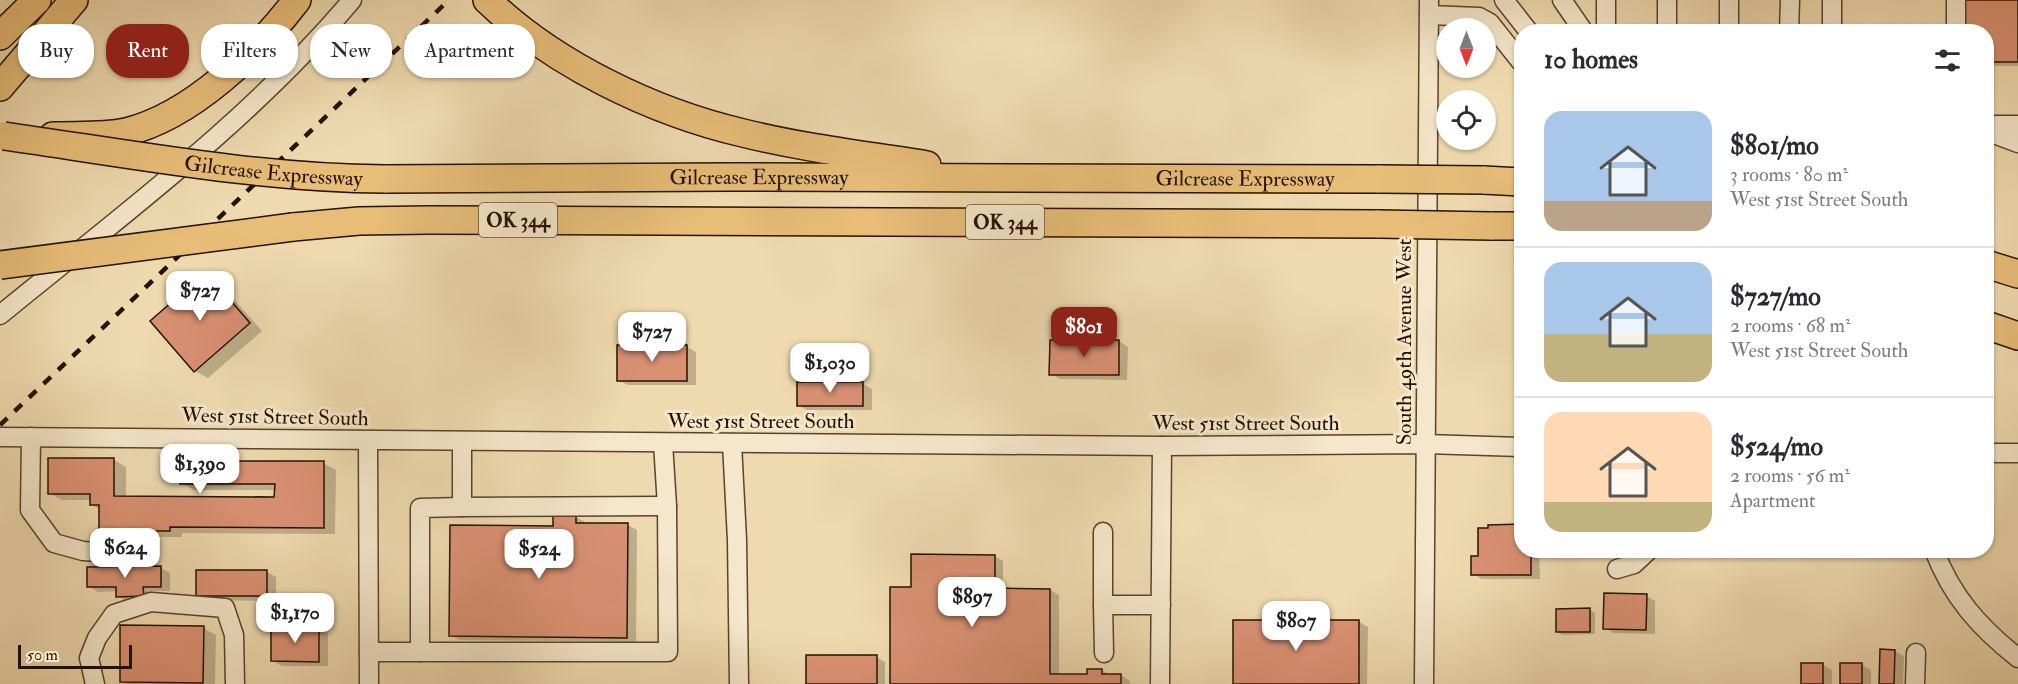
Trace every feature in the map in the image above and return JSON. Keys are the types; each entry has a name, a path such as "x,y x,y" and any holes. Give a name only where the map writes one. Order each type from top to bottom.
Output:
{"highway":[{"path":"0,36 37,0"},
{"path":"0,87 74,0"},
{"path":"2,136 112,134 136,129 170,114 200,96 225,75 268,35 297,0"},
{"path":"487,0 517,27 572,65 634,96 694,119 741,133 791,144 1019,179"},
{"name":"Gilcrease Expressway","path":"2,136 226,169 385,179 730,177 1380,179 1514,182"},
{"name":"Gilcrease Expressway","path":"0,265 293,227 428,220 1514,226"},
{"path":"1994,266 2018,274"},
{"path":"1994,328 2018,336"}],"street":[{"path":"0,315 242,116 290,69 352,0"},
{"path":"1504,0 1522,24"},
{"path":"1562,0 1578,24"},
{"path":"1606,0 1606,24"},
{"path":"1667,0 1667,24"},
{"path":"1729,0 1729,24"},
{"path":"1789,24 1790,0"},
{"path":"1832,0 1832,24"},
{"path":"1956,0 1956,24"},
{"path":"1428,8 1479,17 1490,23 1514,53"},
{"name":"South 49th Avenue West","path":"1424,684 1428,8"},
{"path":"1994,125 2018,125"},
{"path":"1994,134 2018,144"},
{"name":"West 51st Street South","path":"0,437 1162,446 1425,444 1514,447"},
{"path":"31,437 30,510 54,543 83,551 149,555"},
{"path":"368,441 369,684"},
{"path":"462,441 462,507"},
{"path":"369,652 668,652 667,506 663,443"},
{"path":"732,443 737,540 739,684"},
{"path":"1161,684 1162,446"},
{"path":"1994,453 2018,453"},
{"path":"420,652 420,508 667,506"},
{"path":"1102,532 1104,653"},
{"path":"1617,569 1634,564 1640,558"},
{"path":"1938,558 1950,586 1971,615 1986,632 2018,658"},
{"path":"95,684 89,658 96,638 114,614 151,602 225,609 234,636 235,684"},
{"path":"1103,605 1161,605"},
{"path":"1915,684 1916,653"}],"building":[{"path":"1963,0 2018,0 2018,62 1994,62 1994,24 1963,24"},
{"path":"206,272 250,323 194,372 150,321"},
{"path":"1050,340 1119,340 1119,375 1049,375"},
{"path":"617,345 687,345 687,381 617,381"},
{"path":"797,382 863,382 863,406 797,406"},
{"path":"48,458 114,458 114,496 274,497 275,484 180,484 180,461 324,461 324,528 170,527 170,531 99,531 99,505 90,505 90,494 48,494"},
{"path":"553,515 576,515 576,523 628,523 627,638 449,636 450,525 553,526"},
{"path":"1514,524 1514,558 1531,558 1531,575 1471,575 1471,556 1478,556 1478,528 1488,528 1488,525"},
{"path":"911,554 995,555 995,588 1050,589 1050,674 1087,674 1087,669 1102,669 1102,674 1121,674 1121,684 890,684 890,587 911,587"},
{"path":"161,566 161,587 143,587 144,596 116,597 116,587 87,587 87,567"},
{"path":"196,570 267,570 267,596 196,596"},
{"path":"1604,593 1647,594 1646,630 1603,629"},
{"path":"1590,608 1590,632 1556,632 1556,609"},
{"path":"1233,620 1359,620 1359,684 1233,684"},
{"path":"120,625 204,626 203,683 120,682"},
{"path":"271,626 319,626 319,662 271,661"},
{"path":"1880,649 1895,650 1894,684 1879,684"},
{"path":"806,655 877,655 877,684 806,684"},
{"path":"1801,663 1823,663 1823,684 1801,684"},
{"path":"1840,663 1862,663 1862,684 1840,684"}],"railway":[{"path":"0,425 449,0"}]}
